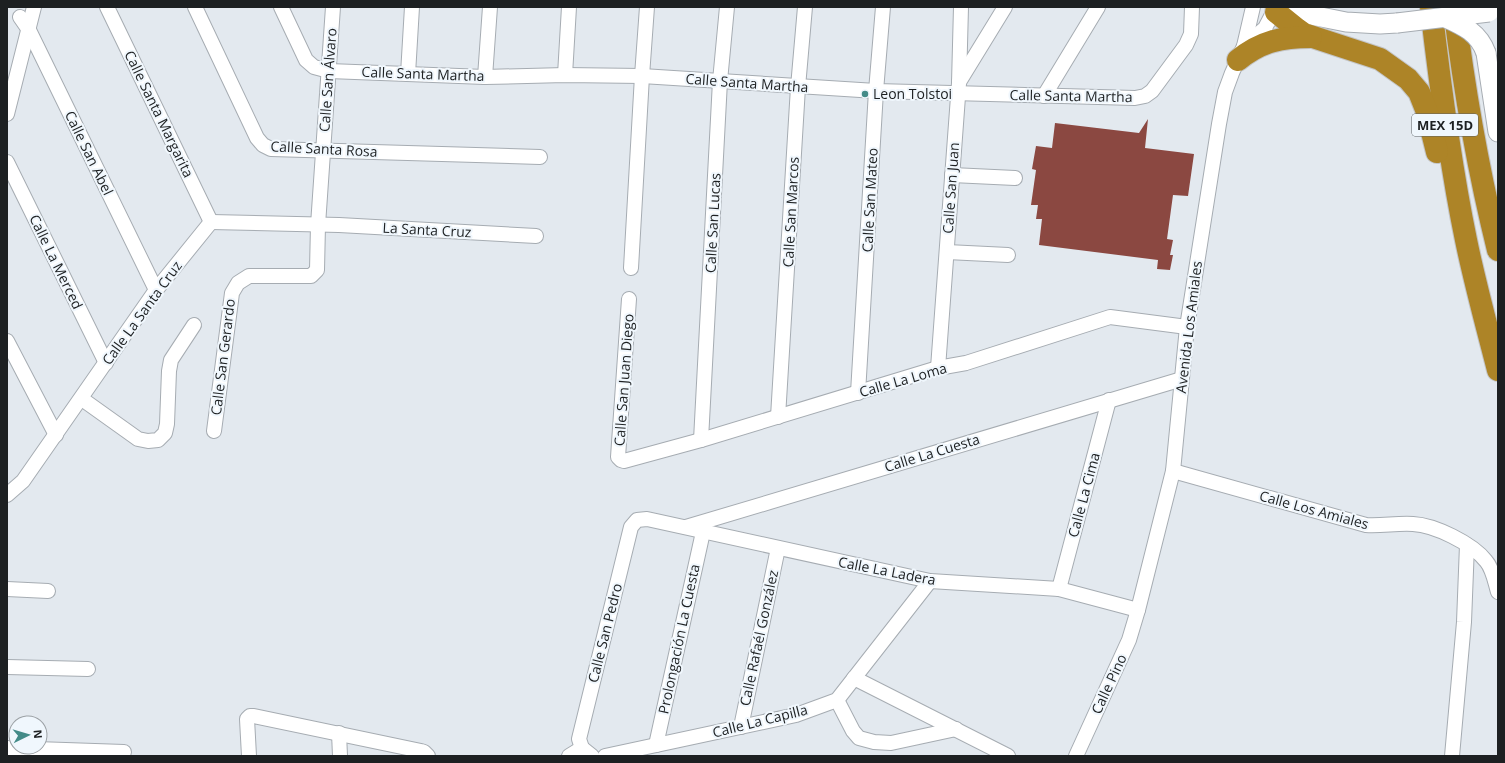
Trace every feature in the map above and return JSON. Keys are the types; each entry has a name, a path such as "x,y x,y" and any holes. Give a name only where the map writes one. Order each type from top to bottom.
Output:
{"highway":[{"path":"1281,10 1297,29 1311,37 1380,59 1408,79 1419,92 1427,112 1454,218 1466,242"},
{"name":"MEX 15D","path":"1443,11 1439,79 1450,159 1466,242 1498,370"},
{"name":"MEX 15D","path":"1443,11 1462,74 1490,219 1498,250"},
{"path":"1241,53 1264,44 1288,38 1311,37"}],"street":[{"path":"7,114 34,7"},
{"name":"Calle Santa Margarita","path":"107,7 211,222"},
{"name":"Calle Santa Rosa","path":"195,7 257,138 262,145 271,149 540,158"},
{"name":"Calle Santa Martha","path":"281,7 306,60 314,67 329,71 485,77 565,75 642,76 876,91 958,88 1044,96 1135,98 1145,96 1152,91 1186,45 1191,34 1192,7"},
{"name":"Calle San Álvaro","path":"306,276 311,276 317,270 318,225 333,7"},
{"path":"408,74 412,7"},
{"path":"485,77 490,7"},
{"path":"565,75 569,7"},
{"path":"631,268 647,7"},
{"name":"Calle San Lucas","path":"701,440 720,81 727,7"},
{"name":"Calle San Marcos","path":"778,417 798,86 805,7"},
{"name":"Calle San Mateo","path":"858,393 876,91 883,7"},
{"name":"Calle San Juan","path":"938,368 948,252 958,88 961,7"},
{"path":"958,88 1004,7"},
{"path":"1044,96 1098,7"},
{"name":"Avenida Los Amiales","path":"1138,610 1173,471 1187,327 1225,92 1241,53 1253,7"},
{"path":"1281,10 1346,22 1380,24 1397,23 1443,11 1494,12"},
{"name":"Avenida Los Amiales","path":"1241,53 1281,10"},
{"path":"1443,11 1471,31 1483,44 1496,52 1495,75 1498,91"},
{"path":"20,12 24,48"},
{"name":"Calle San Abel","path":"20,12 156,290"},
{"path":"1492,49 1498,132"},
{"name":"Calle La Merced","path":"7,162 106,363"},
{"path":"952,175 1015,178"},
{"path":"211,222 318,225"},
{"name":"Calle La Santa Cruz","path":"9,493 23,481 156,290 211,222"},
{"name":"La Santa Cruz","path":"318,225 536,236"},
{"path":"948,252 1008,256"},
{"name":"Calle San Gerardo","path":"214,431 232,292 238,283 249,276 306,276"},
{"name":"Calle San Juan Diego","path":"621,460 618,457 629,299"},
{"name":"Calle La Loma","path":"621,460 624,461 701,440 938,368 966,363 1110,316 1187,327"},
{"path":"82,398 138,439 148,441 158,440 166,433 169,371 171,360 194,324"},
{"path":"7,341 56,435"},
{"name":"Calle La Cuesta","path":"683,528 1182,379"},
{"name":"Calle La Cima","path":"1059,589 1109,400"},
{"name":"Calle Los Amiales","path":"1173,471 1366,525 1379,526 1414,524 1444,532 1467,545 1487,561 1498,592"},
{"name":"Calle La Ladera","path":"637,520 647,519 683,528 930,580 1059,589 1138,610"},
{"name":"Calle San Pedro","path":"587,752 578,739 632,527 637,520"},
{"name":"Prolongación La Cuesta","path":"656,745 703,532"},
{"path":"1452,756 1464,622 1467,545"},
{"name":"Calle Rafaél González","path":"741,727 778,548"},
{"path":"930,580 838,700 853,731 859,738 874,742 891,743 956,730"},
{"path":"7,589 48,591"},
{"name":"Calle Pino","path":"1076,756 1129,640 1138,610"},
{"path":"7,667 88,669"},
{"path":"854,678 1008,756"},
{"name":"Calle La Capilla","path":"605,756 796,715 838,700"},
{"path":"249,756 248,719 250,716 421,751 428,756"},
{"path":"339,733 340,756"},
{"path":"7,748 124,752"},
{"path":"569,756 587,752"}],"building":[{"path":"1148,119 1145,148 1194,154 1188,196 1173,195 1167,239 1173,240 1170,255 1173,255 1170,270 1157,269 1158,260 1039,245 1042,219 1036,219 1038,205 1031,205 1036,170 1032,169 1036,146 1052,148 1055,123 1139,133"}],"place":[{"name":"Leon Tolstoi","path":"865,94"}]}
